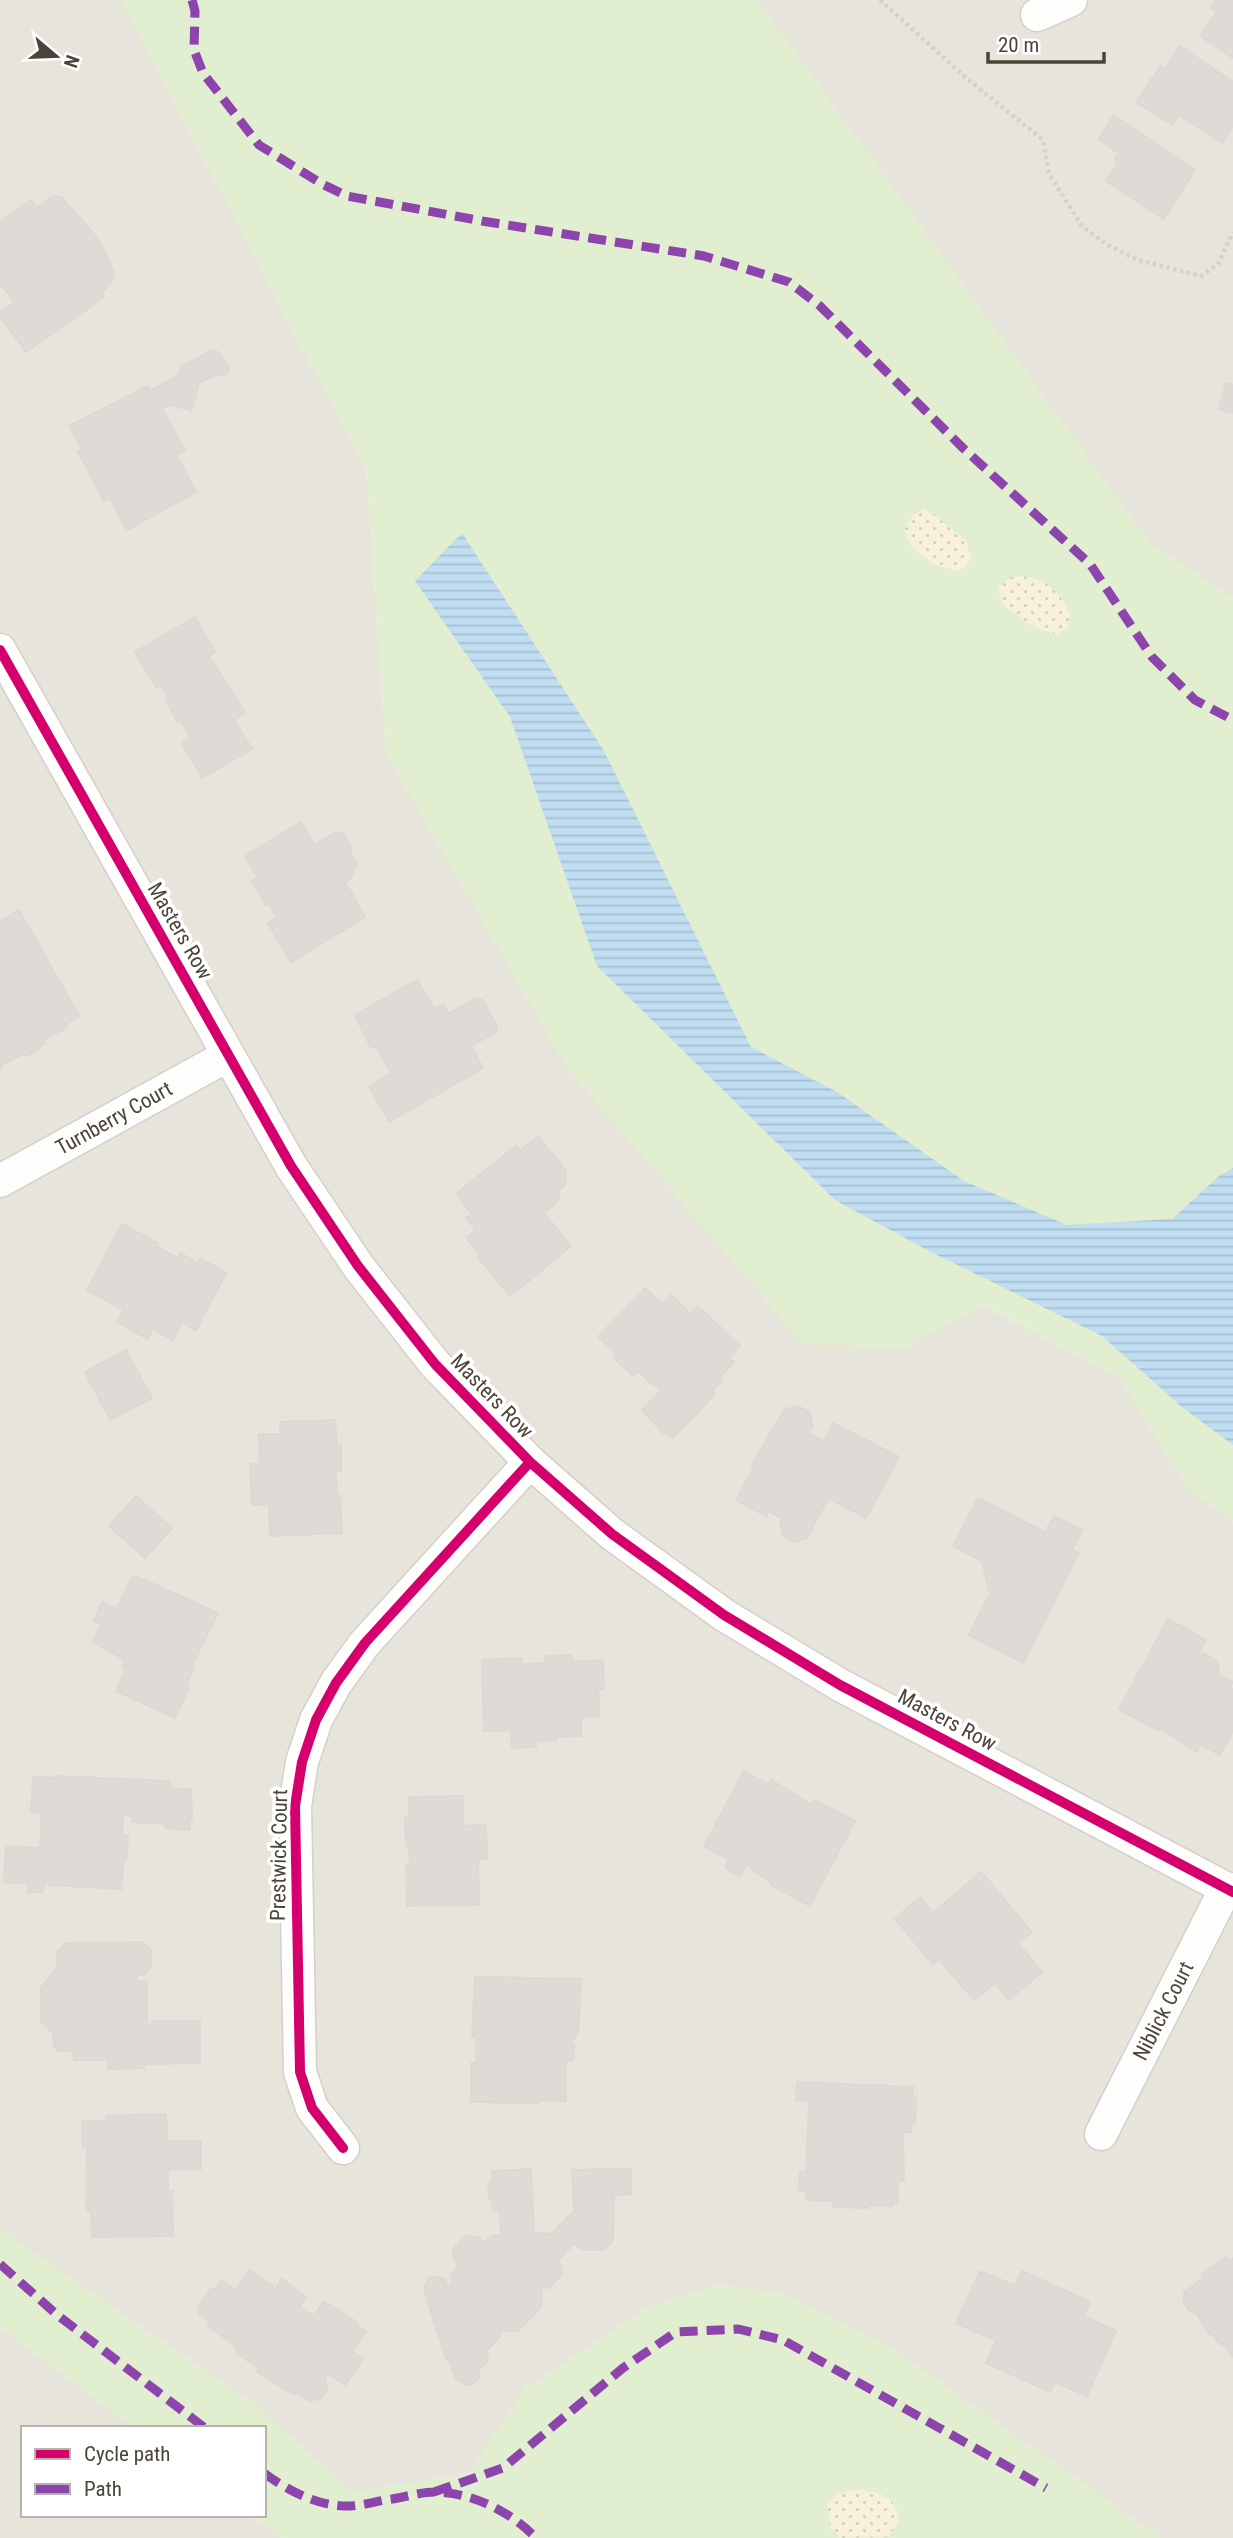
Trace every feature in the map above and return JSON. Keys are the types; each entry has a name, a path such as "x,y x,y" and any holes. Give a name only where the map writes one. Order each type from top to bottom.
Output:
{"street":[{"path":"1037,15 1071,0"},
{"name":"Masters Row","path":"0,650 291,1166 358,1266 435,1364 530,1462 612,1534 724,1615 840,1685 1230,1890"},
{"name":"Turnberry Court","path":"0,1181 227,1056"},
{"name":"Prestwick Court","path":"343,2148 312,2108 300,2072 295,1806 302,1762 321,1711 336,1683 365,1643 530,1462"},
{"name":"Niblick Court","path":"1101,2134 1230,1890"}],"path":[{"path":"880,0 965,77 1043,140 1049,174 1082,226 1106,244 1138,260 1201,276 1218,264 1233,232"}],"shaded area":[{"path":"0,0 121,0 366,470 386,754 906,1347 982,1305 1119,1377 1186,1486 1233,1522 1233,2538 1161,2538 885,2344 526,2388 469,2473 353,2493 250,2401 0,2230"},
{"path":"757,0 1233,0 1233,598 1150,544"},
{"path":"0,2327 131,2426 21,2426 21,2517 253,2517 281,2538 0,2538"}],"green space":[{"path":"121,0 757,0 1150,543 1233,598 1233,1522 1186,1486 1119,1377 983,1305 906,1347 804,1345 567,1068 386,754 366,470"},
{"path":"0,2230 250,2401 353,2493 469,2473 526,2388 647,2307 718,2284 782,2293 885,2344 1161,2538 281,2538 253,2517 266,2517 266,2426 131,2426 0,2327"}],"sand":[{"path":"924,509 967,542 971,558 965,568 958,571 933,564 912,547 904,530 913,515"},
{"path":"1025,576 1042,581 1059,594 1071,616 1067,629 1057,634 1041,630 1002,604 998,588 1010,577"},
{"path":"856,2489 885,2496 895,2506 899,2522 888,2537 840,2538 831,2529 827,2504 838,2493"}],"water":[{"path":"462,533 604,751 751,1047 837,1092 964,1181 1067,1225 1172,1219 1219,1176 1233,1168 1233,1445 1182,1407 1102,1336 929,1251 835,1200 597,966 510,717 415,581"}],"building":[{"path":"1217,0 1233,0 1233,58 1200,36 1217,12 1211,8"},
{"path":"1180,46 1233,82 1233,126 1222,143 1179,115 1172,125 1136,102 1161,65 1165,69"},
{"path":"1114,115 1195,170 1164,219 1106,181 1118,162 1115,159 1118,153 1099,139"},
{"path":"52,196 62,198 90,229 103,248 114,273 111,283 102,292 104,297 26,352 0,316 0,312 15,302 2,286 0,287 0,222 31,200 37,208"},
{"path":"212,350 220,353 229,368 226,376 217,374 199,383 191,411 171,404 162,409 185,450 176,455 196,492 127,530 110,498 104,501 78,452 82,450 69,426 148,386 150,391 179,375 181,367"},
{"path":"1226,383 1233,385 1233,413 1219,409"},
{"path":"195,617 215,652 209,656 245,713 234,720 252,749 202,778 182,743 191,737 165,700 168,698 161,685 156,687 135,652"},
{"path":"301,822 315,844 336,832 343,833 357,864 350,879 345,882 365,917 291,962 268,923 277,917 269,903 266,905 252,881 258,878 245,856"},
{"path":"19,910 79,1016 66,1024 67,1027 44,1040 46,1043 40,1046 41,1048 0,1066 0,921"},
{"path":"417,980 434,1009 443,1004 448,1014 476,998 483,1000 497,1026 496,1032 471,1046 483,1068 389,1122 369,1086 391,1073 376,1046 371,1048 355,1015"},
{"path":"538,1136 566,1171 565,1185 559,1190 558,1202 544,1213 571,1246 510,1296 477,1256 480,1255 466,1238 476,1230 466,1218 472,1214 456,1194 516,1146 520,1151"},
{"path":"122,1224 158,1243 156,1246 178,1258 180,1253 198,1263 200,1258 226,1273 196,1330 182,1323 173,1340 152,1329 148,1339 117,1322 124,1310 87,1290"},
{"path":"645,1288 662,1304 671,1295 690,1314 698,1306 740,1346 729,1358 734,1362 719,1378 722,1381 712,1391 715,1394 673,1438 666,1432 664,1434 642,1410 662,1390 639,1371 633,1376 614,1358 617,1355 598,1337"},
{"path":"126,1350 152,1398 110,1420 85,1372"},
{"path":"797,1406 809,1412 813,1426 807,1436 812,1435 824,1441 833,1423 899,1457 866,1518 828,1498 807,1538 794,1542 783,1536 780,1523 782,1519 768,1511 766,1516 736,1500 755,1466 752,1465 784,1410"},
{"path":"335,1420 337,1446 341,1445 341,1471 336,1471 342,1533 270,1536 269,1504 252,1505 250,1464 260,1464 259,1434 280,1434 280,1422"},
{"path":"136,1496 172,1528 145,1558 109,1526"},
{"path":"978,1498 1045,1532 1054,1516 1082,1530 1072,1550 1079,1553 1023,1663 969,1635 990,1594 982,1561 953,1546"},
{"path":"138,1577 218,1613 191,1667 194,1668 186,1686 189,1687 175,1718 116,1691 126,1669 122,1668 125,1660 93,1642 101,1624 94,1621 102,1602 117,1609 131,1578"},
{"path":"1168,1619 1206,1640 1197,1656 1204,1653 1216,1660 1219,1669 1217,1674 1233,1682 1230,1688 1233,1690 1233,1731 1220,1755 1201,1744 1197,1752 1160,1728 1159,1731 1119,1709"},
{"path":"572,1655 572,1662 603,1660 604,1689 598,1689 599,1716 581,1717 581,1736 536,1741 536,1747 512,1748 511,1730 484,1731 482,1660 521,1658 521,1664 545,1663 545,1656"},
{"path":"744,1771 769,1785 771,1780 812,1805 815,1800 855,1821 810,1906 771,1885 772,1883 746,1865 740,1877 726,1868 728,1859 704,1846"},
{"path":"33,1777 170,1781 170,1788 191,1790 192,1819 189,1830 165,1828 165,1824 132,1822 132,1816 123,1815 122,1835 128,1835 121,1889 49,1885 44,1882 43,1892 28,1892 28,1884 4,1882 6,1846 40,1848 42,1813 31,1812"},
{"path":"463,1796 463,1826 486,1825 487,1859 478,1859 479,1905 407,1906 406,1864 410,1864 405,1818 409,1818 409,1797"},
{"path":"981,1872 1032,1932 1018,1943 1042,1972 1009,2000 995,1983 974,2000 939,1959 933,1964 895,1919 920,1897 933,1913"},
{"path":"142,1942 151,1950 151,1967 145,1974 137,1975 137,1981 147,1981 147,2026 152,2025 152,2021 200,2021 200,2063 144,2064 144,2068 108,2069 108,2060 74,2060 73,2051 59,2051 54,2047 53,2033 41,2021 41,1987 57,1968 57,1952 66,1943"},
{"path":"475,1977 581,1979 578,2033 571,2042 574,2045 574,2059 566,2062 566,2101 471,2102 471,2063 476,2063 476,2037 472,2037"},
{"path":"797,2082 913,2087 912,2097 916,2098 915,2122 912,2122 911,2132 903,2132 904,2181 898,2181 898,2203 893,2203 893,2206 868,2205 868,2208 833,2207 833,2201 806,2200 806,2191 799,2190 800,2172 806,2173 809,2101 796,2100"},
{"path":"166,2114 167,2141 201,2141 201,2169 168,2170 168,2192 172,2191 173,2236 92,2237 91,2213 86,2209 87,2148 83,2148 82,2121 106,2121 106,2116"},
{"path":"531,2169 534,2233 551,2234 574,2211 572,2170 631,2169 631,2194 614,2195 613,2240 604,2250 583,2250 574,2243 557,2261 561,2265 562,2274 549,2288 542,2287 542,2306 517,2331 500,2331 500,2337 487,2350 488,2360 478,2371 479,2377 472,2384 465,2385 455,2378 448,2358 446,2359 424,2289 428,2278 435,2276 445,2279 446,2285 452,2283 451,2276 459,2266 453,2259 453,2249 465,2236 479,2237 484,2244 492,2235 501,2235 500,2210 493,2211 489,2197 488,2184 492,2181 492,2171"},
{"path":"1226,2257 1229,2261 1233,2258 1233,2357 1223,2343 1221,2345 1209,2334 1197,2314 1190,2311 1183,2301 1183,2293 1204,2278 1202,2274"},
{"path":"250,2270 273,2286 270,2290 273,2292 282,2279 306,2297 300,2307 313,2316 324,2301 358,2323 356,2325 366,2332 352,2351 363,2359 345,2385 329,2374 325,2379 327,2389 321,2398 309,2401 296,2392 294,2395 257,2372 259,2369 237,2353 239,2351 235,2345 208,2326 211,2323 198,2313 202,2308 198,2306 222,2280 235,2290"},
{"path":"980,2271 1015,2286 1022,2271 1090,2302 1084,2316 1116,2331 1087,2396 1055,2382 1050,2392 986,2363 996,2341 956,2323"}],"marked path":[{"path":"192,0 195,11 194,50 203,73 259,145 322,184 347,196 482,221 704,256 789,282 820,306 964,449 1090,564 1152,657 1195,700 1233,720"},
{"path":"0,2264 56,2314 202,2426"},
{"path":"434,2492 503,2468 623,2368 676,2332 738,2329 783,2340 1046,2488"},
{"path":"266,2474 301,2495 333,2505 355,2506 430,2492 463,2496 503,2512 536,2538"}],"cycle path":[{"path":"0,650 291,1166 358,1266 435,1364 530,1462 612,1534 724,1615 840,1685 1233,1892"},
{"path":"343,2148 312,2108 300,2072 295,1806 302,1762 316,1720 336,1683 365,1643 530,1462"}]}
